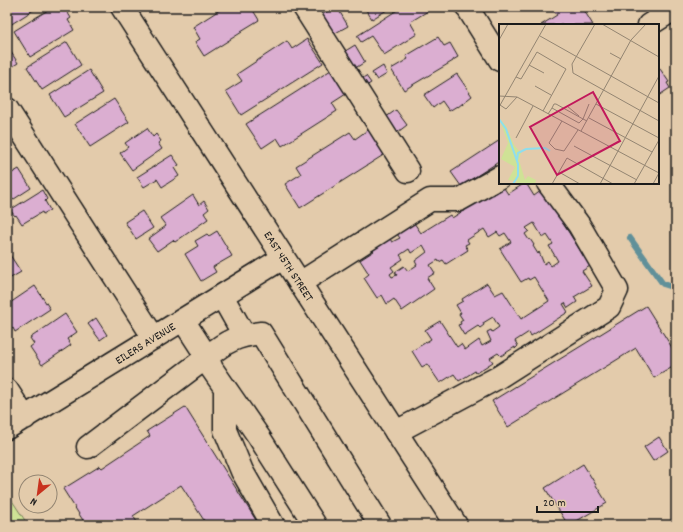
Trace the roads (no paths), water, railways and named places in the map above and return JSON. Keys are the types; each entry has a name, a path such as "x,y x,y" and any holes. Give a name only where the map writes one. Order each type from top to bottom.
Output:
{"main road":[{"name":"EAST 45TH STREET","path":"122,7 456,525"},
{"path":"304,7 408,171"},
{"path":"466,7 499,58"},
{"path":"652,17 676,8"},
{"path":"7,109 154,338"},
{"path":"300,283 430,200 459,200 499,178"},
{"path":"396,432 500,377 610,307 617,290 579,225 549,184"},
{"name":"EILERS AVENUE","path":"16,423 283,258"},
{"path":"222,296 244,335"},
{"path":"183,320 207,357 212,369 259,437 315,525"},
{"path":"88,447 223,344 244,335 261,333 380,525"},
{"path":"225,389 225,430 242,471 273,525"},
{"path":"7,390 16,423"}],"waterway":[{"path":"630,238 663,284 676,288"}]}
